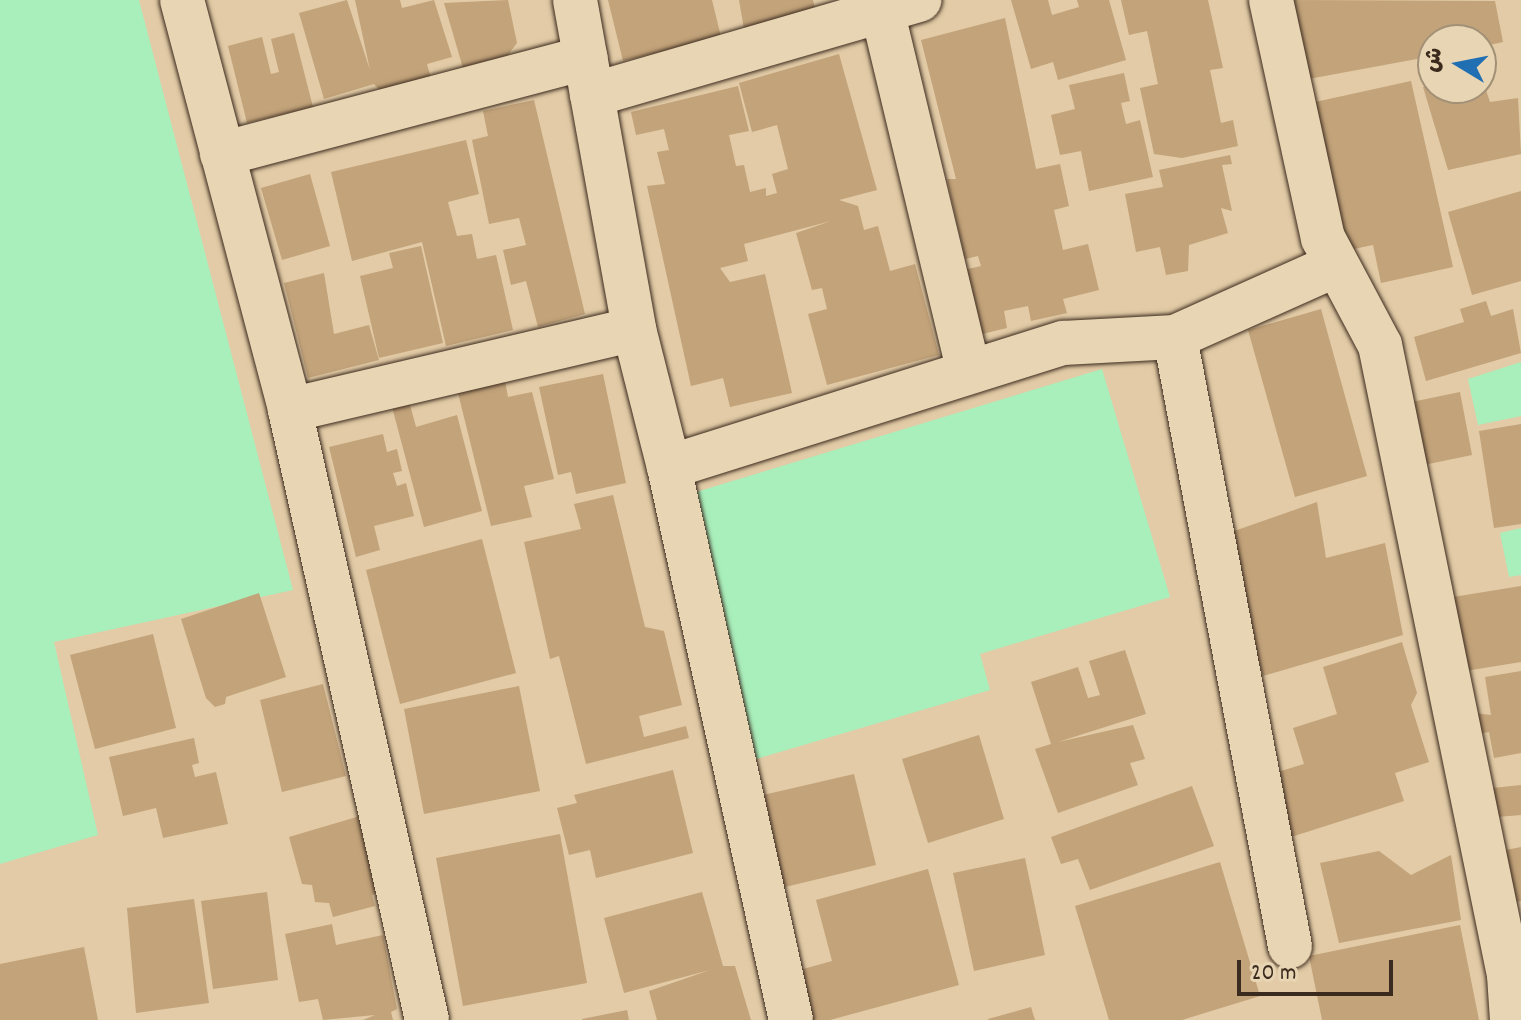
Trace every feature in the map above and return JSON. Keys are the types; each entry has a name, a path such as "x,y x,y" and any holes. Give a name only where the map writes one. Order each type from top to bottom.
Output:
{"street":[{"path":"182,0 290,410 427,1020"},
{"path":"575,0 634,329 669,467 791,1020"},
{"path":"1271,0 1323,238 1334,266 1361,304 1380,345 1509,975 1512,1020"},
{"path":"222,154 589,77 900,5 968,368"},
{"path":"669,467 968,368 1063,343 1175,337 1334,266"},
{"path":"290,410 634,329"},
{"path":"1175,337 1290,946"}],"green space":[{"path":"0,0 139,0 293,590 54,642 98,835 0,864"},
{"path":"1521,362 1521,416 1478,425 1468,379"},
{"path":"1102,369 1170,597 980,654 990,690 746,762 686,495"},
{"path":"1521,528 1521,575 1509,577 1500,533"}],"building":[{"path":"347,0 370,70 355,0 400,0 402,8 434,0 452,57 427,64 432,82 386,97 374,84 324,99 299,13"},
{"path":"508,0 517,43 502,63 465,75 444,3"},
{"path":"608,0 712,0 721,37 623,61"},
{"path":"739,0 813,0 816,14 744,29"},
{"path":"1011,0 1048,0 1052,15 1079,7 1077,0 1109,0 1126,60 1058,80 1053,62 1031,69"},
{"path":"1121,0 1208,0 1223,68 1210,70 1221,123 1233,120 1238,146 1182,158 1154,154 1140,88 1158,84 1147,31 1129,35"},
{"path":"1290,0 1495,1 1503,42 1497,43 1497,24 1417,24 1417,59 1303,80"},
{"path":"1005,18 1036,169 1060,164 1069,206 1054,210 1063,250 1088,244 1099,290 1063,299 1067,313 1031,321 1028,306 1004,311 1007,328 974,336 959,271 981,266 978,256 965,259 947,179 956,179 921,40"},
{"path":"294,33 313,107 247,123 228,46 262,37 271,74 279,72 271,39"},
{"path":"839,54 877,190 839,200 858,206 864,230 878,226 890,271 915,264 939,355 827,385 808,314 827,309 822,288 812,290 796,233 831,221 744,244 748,261 720,268 730,282 765,274 792,393 730,407 723,378 691,386 647,186 665,184 657,152 669,150 664,129 636,135 631,112 738,86 749,131 729,135 736,166 744,165 750,192 766,188 766,196 777,193 772,174 788,169 777,125 752,132 739,83"},
{"path":"1124,73 1130,101 1121,103 1126,124 1140,120 1153,177 1089,191 1081,151 1060,155 1051,115 1075,109 1069,85"},
{"path":"1411,81 1453,267 1381,283 1373,245 1339,252 1306,104"},
{"path":"1518,98 1521,154 1448,170 1428,104 1497,104 1497,101"},
{"path":"534,100 585,314 538,327 526,281 511,285 503,250 526,245 519,218 489,224 472,140 488,136 483,111"},
{"path":"466,140 479,194 448,202 457,236 472,234 477,259 496,255 513,330 446,346 422,242 352,261 331,172"},
{"path":"1230,155 1232,164 1222,165 1232,211 1221,208 1228,233 1189,245 1188,271 1166,275 1160,247 1136,252 1125,194 1163,187 1159,170"},
{"path":"310,174 330,246 282,260 261,188"},
{"path":"1521,191 1521,281 1472,295 1448,212"},
{"path":"421,246 443,343 379,358 360,276 393,268 389,253"},
{"path":"324,273 334,334 369,325 379,360 308,378 284,283"},
{"path":"1486,301 1491,316 1513,309 1521,353 1426,381 1414,337 1464,322 1460,309"},
{"path":"1321,309 1367,476 1295,497 1248,330"},
{"path":"603,374 626,483 576,494 571,472 558,475 539,387"},
{"path":"505,381 508,397 532,392 554,479 524,486 532,517 491,526 458,393"},
{"path":"1460,392 1472,455 1414,467 1402,404"},
{"path":"409,401 416,427 457,415 482,511 424,527 392,407"},
{"path":"1521,424 1521,524 1494,528 1479,431"},
{"path":"383,434 387,452 397,449 402,471 393,473 397,486 406,483 414,516 374,526 380,550 356,557 329,447"},
{"path":"613,495 645,627 664,631 682,705 639,716 644,737 686,726 689,738 586,764 559,656 550,659 524,542 581,529 574,504"},
{"path":"1317,502 1326,558 1385,543 1403,635 1263,676 1220,536"},
{"path":"482,539 516,673 400,704 366,570"},
{"path":"1521,586 1521,662 1459,672 1447,598"},
{"path":"259,593 286,677 226,697 225,704 215,707 206,698 181,619"},
{"path":"153,634 176,728 95,749 70,655"},
{"path":"1402,642 1417,693 1411,705 1429,762 1395,773 1404,801 1291,837 1271,774 1304,764 1293,728 1337,714 1323,667"},
{"path":"1125,650 1146,714 1058,742 1133,725 1145,759 1130,763 1138,785 1058,813 1035,749 1051,744 1031,682 1078,667 1088,698 1100,695 1089,661"},
{"path":"1521,671 1521,753 1494,758 1489,732 1477,734 1474,713 1491,715 1485,677"},
{"path":"323,684 346,776 282,792 260,700"},
{"path":"519,686 540,791 424,814 404,709"},
{"path":"979,735 1004,819 928,843 902,759"},
{"path":"194,738 199,763 192,765 195,777 216,772 228,824 163,838 156,808 123,816 109,757"},
{"path":"673,770 693,853 596,878 590,850 569,855 557,808 577,803 574,795"},
{"path":"854,774 876,865 777,889 755,797"},
{"path":"1521,785 1521,815 1497,817 1493,788"},
{"path":"1192,786 1214,846 1090,890 1078,859 1061,864 1051,837"},
{"path":"360,816 381,892 372,895 375,906 333,917 329,903 315,902 312,885 302,884 289,837"},
{"path":"560,834 587,983 463,1006 436,858"},
{"path":"1521,847 1521,901 1507,904 1496,852"},
{"path":"1379,851 1411,875 1451,855 1461,920 1339,943 1320,863"},
{"path":"1025,858 1045,955 974,971 953,873"},
{"path":"1220,862 1260,996 1182,1020 1109,1020 1075,906"},
{"path":"928,869 959,985 830,1020 801,1020 789,973 832,961 816,900"},
{"path":"267,892 278,980 213,989 201,901"},
{"path":"702,892 723,966 735,966 751,1020 657,1020 649,991 710,970 624,993 604,918"},
{"path":"194,899 209,1003 136,1013 127,908"},
{"path":"332,924 336,945 383,935 397,1009 391,1012 393,1020 363,1020 375,1015 323,1020 318,999 299,1002 285,934"},
{"path":"1460,925 1479,1020 1322,1020 1309,956"},
{"path":"84,947 98,1020 0,1020 0,964"},
{"path":"1031,1007 1035,1020 988,1020 988,1019"},
{"path":"627,1010 629,1020 582,1020 582,1019"}]}
